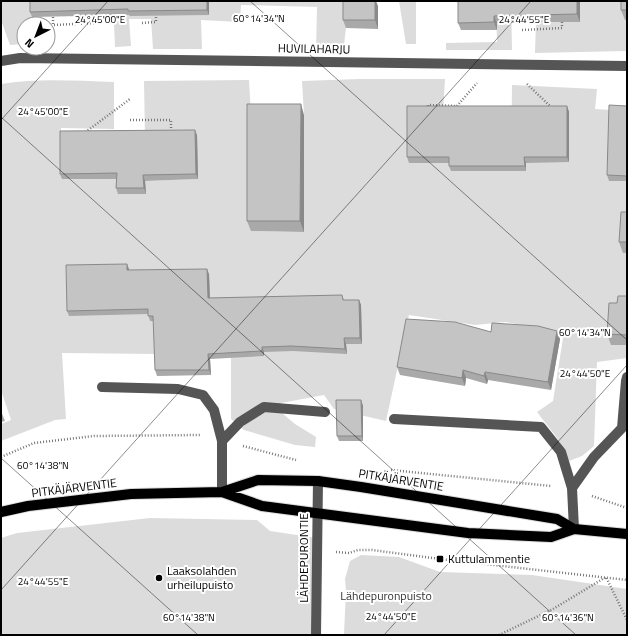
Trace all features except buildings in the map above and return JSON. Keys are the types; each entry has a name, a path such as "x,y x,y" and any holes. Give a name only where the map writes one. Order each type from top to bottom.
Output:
{"main road":[{"name":"PITKÄJÄRVENTIE","path":"1,512 28,506 131,494 222,492 258,480 318,481 557,518 574,530"},
{"name":"PITKÄJÄRVENTIE","path":"222,492 262,506 468,533 551,537 574,530 627,534"}],"street":[{"name":"HUVILAHARJU","path":"1,61 20,58 627,66"},
{"path":"572,488 594,457 622,428 627,377"},
{"path":"102,387 178,389 203,395 214,410 222,441 222,492"},
{"path":"222,441 240,422 264,407 325,412"},
{"path":"394,419 541,427 561,452 572,488 574,530"},
{"name":"LÄHDEPURONTIE","path":"316,635 318,481"}],"path":[{"path":"142,23 156,22 156,16"},
{"path":"522,30 562,28 562,22"},
{"path":"56,25 96,23"},
{"path":"428,112 428,105 456,106 494,64"},
{"path":"508,65 550,106 550,112"},
{"path":"87,137 87,131 130,99"},
{"path":"130,120 171,120 171,136"},
{"path":"317,549 349,553 358,550 372,550 627,580"},
{"path":"606,577 627,620"},
{"path":"499,635 553,609 606,577"}],"green space":[{"path":"1,1 31,1 32,16 16,16 16,45 10,45 1,20"},
{"path":"113,1 361,1 346,6 346,28 343,53 316,52 317,7 241,5 240,22 201,20 202,49 153,49 151,19 129,19 131,46 115,47"},
{"path":"399,1 416,1 416,44 406,44"},
{"path":"496,1 511,1 512,50 446,50 446,43 497,42"},
{"path":"580,1 627,1 627,51 535,53 536,23 580,22"},
{"path":"359,79 445,79 440,162 511,171 512,85 597,89 595,109 627,111 627,358 597,362 594,446 582,456 569,461 558,439 537,412 553,401 564,332 505,322 475,325 409,315 386,421 334,409 324,395 281,403 282,413 295,424 316,437 315,447 295,445 244,430 231,419 231,354 62,353 66,419 55,420 1,441 1,424 11,420 1,390 1,84 43,80 114,82 114,129 61,128 63,179 119,179 145,194 145,181 198,179 145,137 144,81 249,80 251,115 251,231 304,232 304,115 302,81"},
{"name":"Laaksolahden urheilupuisto","path":"150,518 257,520 270,531 317,538 316,635 1,635 1,538 17,533"},
{"name":"Lähdepuronpuisto","path":"361,555 399,557 440,572 532,575 627,589 627,635 344,634 345,579 350,561"}],"place":[{"name":"Kuttulammentie","path":"440,559"},
{"name":"Laaksolahden urheilupuisto","path":"159,578"}]}
